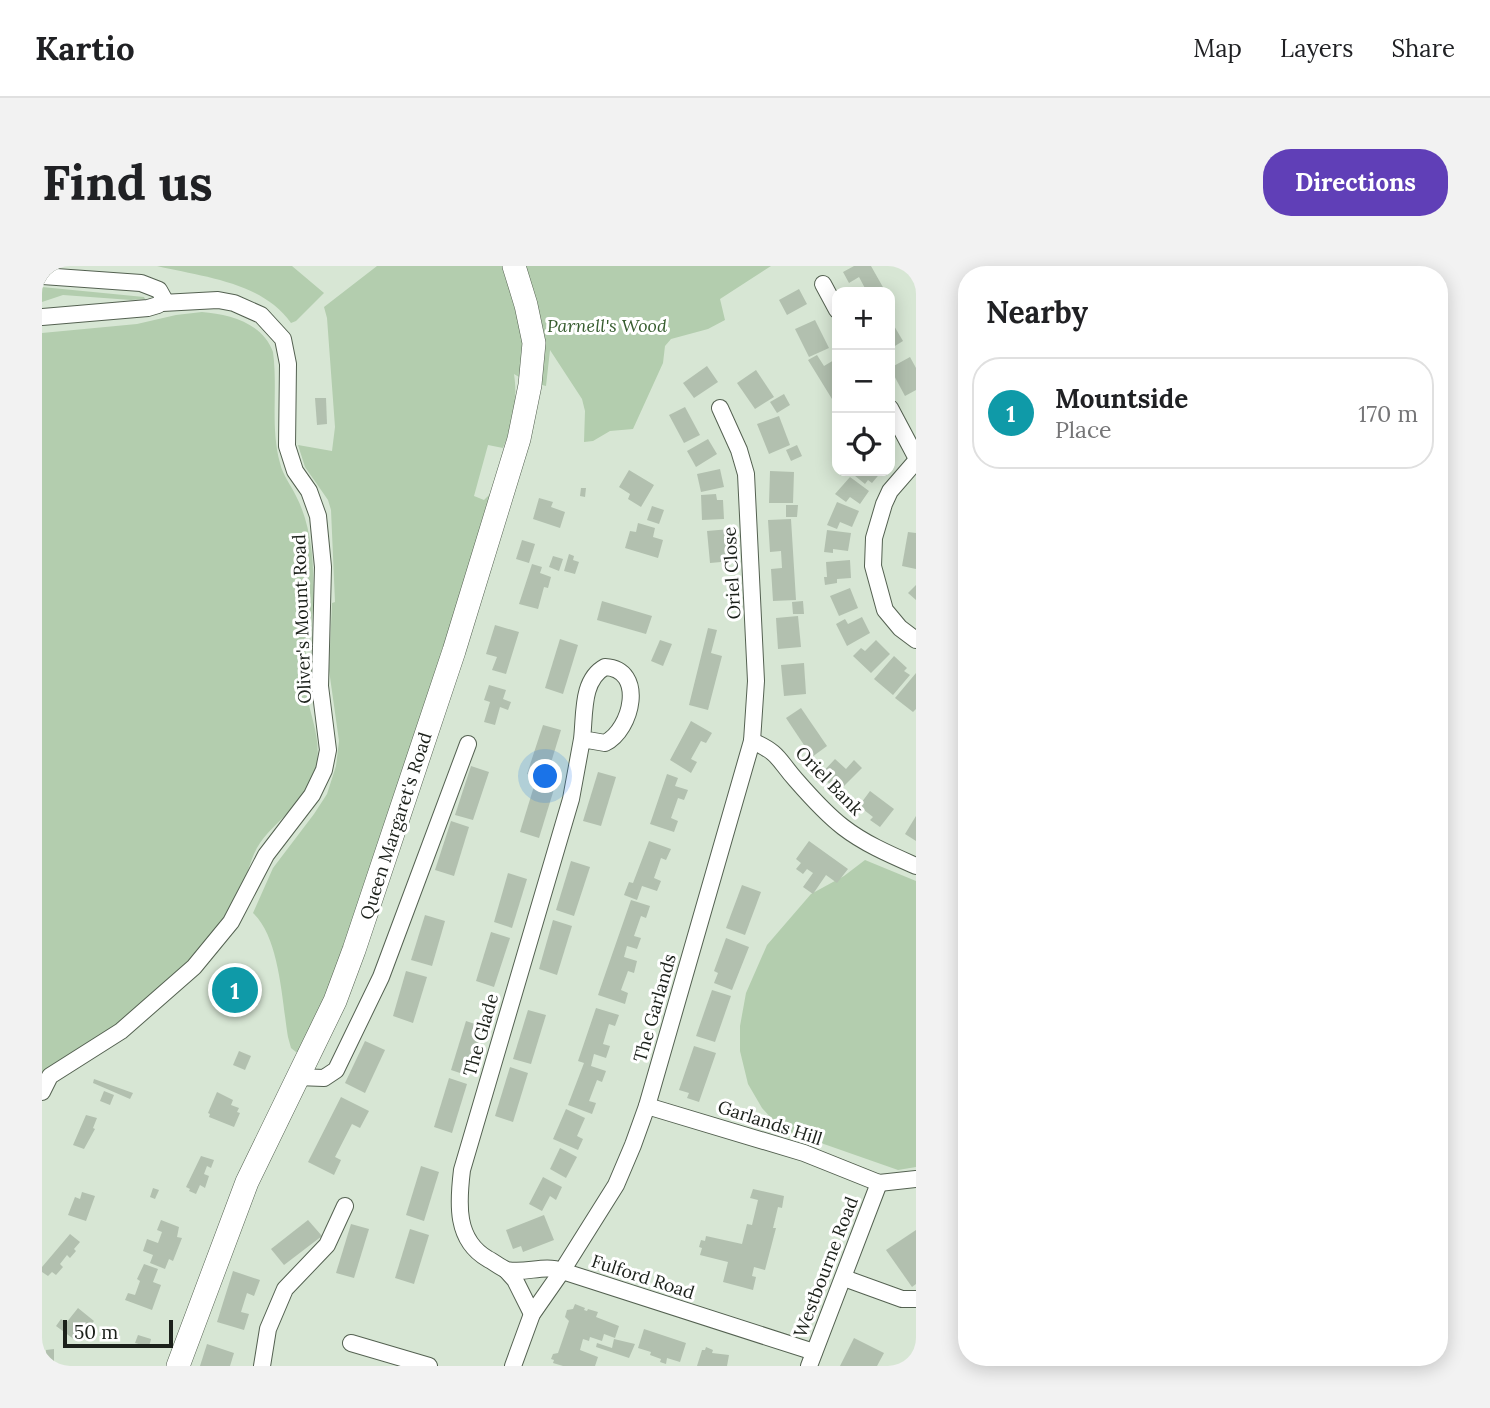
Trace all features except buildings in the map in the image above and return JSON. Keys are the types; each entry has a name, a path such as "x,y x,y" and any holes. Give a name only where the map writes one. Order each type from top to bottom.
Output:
{"main road":[{"name":"Queen Margaret's Road","path":"178,1366 247,1182 335,1001 378,884 519,439 530,385 534,343 514,266"}],"street":[{"path":"42,276 149,285 164,295 162,303"},
{"path":"823,284 832,301"},
{"name":"Oliver's Mount Road","path":"42,317 148,308 162,303 218,300 234,303 261,316 283,339 288,364 287,446 295,471 309,491 318,516 323,567 320,686 328,750 324,770 312,795 266,855 231,922 194,967 121,1031 46,1078 42,1092"},
{"name":"Oriel Close","path":"720,408 739,450 746,474 756,681 752,741"},
{"path":"893,413 916,459 890,491 884,505 874,538 873,566 885,610 900,628 916,639"},
{"name":"The Glade","path":"506,1269 476,1252 462,1230 458,1199 462,1170 571,799 590,680 604,667 619,670 627,675 632,687 620,733 605,743 582,739"},
{"name":"Oriel Bank","path":"752,741 771,749 794,778 842,827 874,848 916,866"},
{"name":"The Garlands","path":"562,1271 616,1185 647,1106 752,741"},
{"path":"297,1077 324,1078 337,1070 380,977 468,744"},
{"name":"Garlands Hill","path":"647,1106 804,1153 879,1183"},
{"path":"879,1183 916,1179"},
{"name":"Westbourne Road","path":"811,1359 879,1183"},
{"path":"262,1366 268,1329 285,1289 327,1245 345,1206"},
{"path":"506,1269 552,1267 562,1271 532,1314 513,1366"},
{"path":"506,1269 515,1280 532,1314"},
{"name":"Fulford Road","path":"562,1271 811,1359"},
{"path":"844,1278 902,1299 916,1299"},
{"path":"351,1343 429,1366"}],"green space":[{"path":"157,266 292,266 324,293 291,323 279,309 248,290 231,283"},
{"name":"Parnell's Wood","path":"377,266 771,266 720,299 725,320 708,329 671,339 665,346 663,363 633,429 610,431 593,441 584,442 585,411 582,399 550,350 546,386 526,381 514,374 515,403 510,430 503,448 488,445 474,496 484,500 490,494 491,500 339,967 300,1052 296,1052 291,1048 288,1037 274,954 262,924 253,913 273,868 327,794 336,766 339,741 329,670 332,603 335,602 331,510 328,500 305,467 298,445 332,451 335,427 324,307"},
{"path":"42,287 145,299 63,295 42,302"},
{"path":"202,312 234,318 253,327 268,342 273,352 277,449 283,472 304,514 312,554 313,605 304,674 316,733 317,762 314,775 302,797 260,843 237,897 220,924 186,966 115,1028 65,1061 42,1072 42,333 137,324"},
{"path":"865,860 916,881 916,1167 898,1170 781,1129 762,1108 748,1084 740,1051 740,1026 746,993 767,945 811,894 844,876"}],"place":[{"name":"Mountside","path":"235,990"}]}
